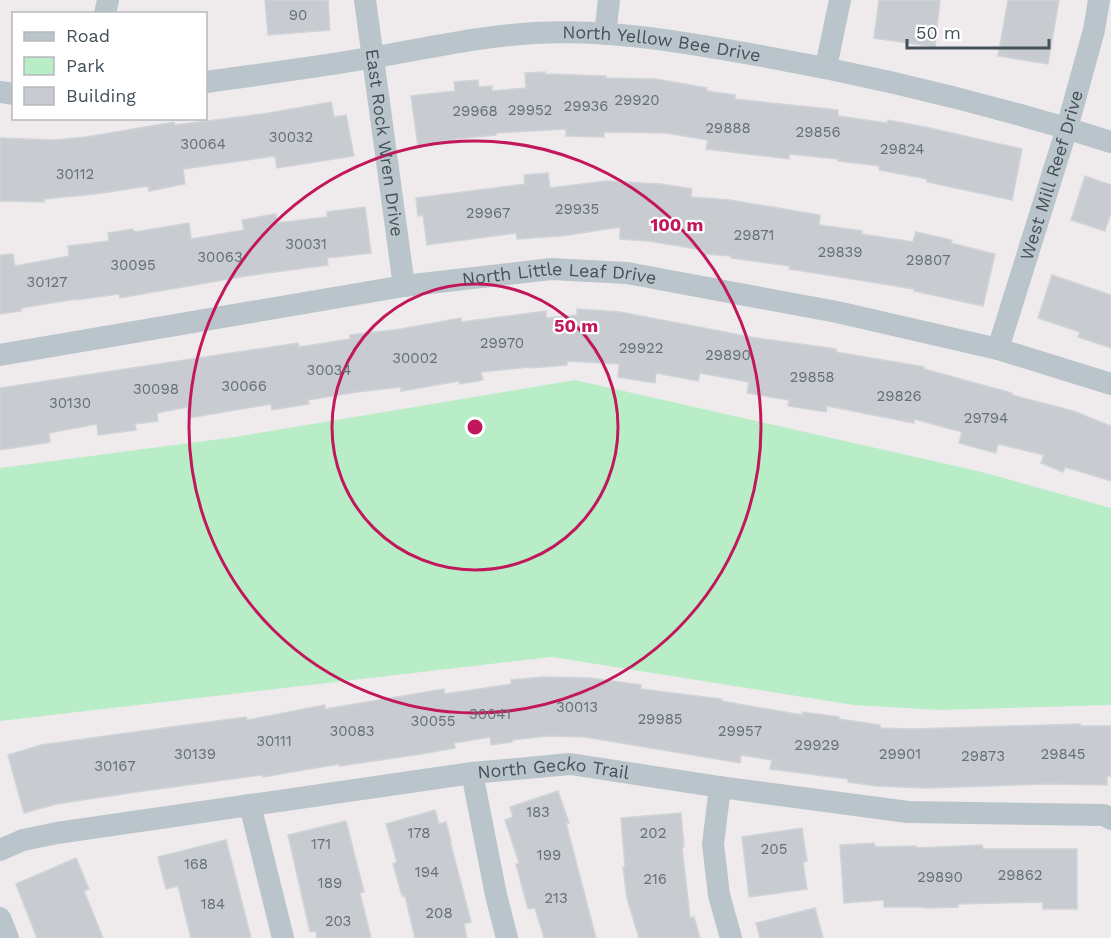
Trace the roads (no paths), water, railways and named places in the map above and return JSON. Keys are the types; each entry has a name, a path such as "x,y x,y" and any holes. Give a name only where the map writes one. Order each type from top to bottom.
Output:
{"street":[{"name":"East Rock Wren Drive","path":"365,0 404,286"},
{"path":"605,34 609,0"},
{"path":"826,67 840,0"},
{"name":"West Mill Reef Drive","path":"998,349 1067,128 1094,30 1099,0"},
{"name":"North Yellow Bee Drive","path":"207,82 475,39 526,34 605,34 669,39 826,67 964,98 1111,142"},
{"name":"North Little Leaf Drive","path":"0,355 404,286 552,269 627,273 837,312 998,349 1111,384"},
{"name":"North Gecko Trail","path":"0,850 23,840 57,833 472,773 570,764 908,812 1104,815 1111,819"},
{"path":"472,773 507,938"},
{"path":"720,787 713,844 719,895 731,938"},
{"path":"250,805 283,938"},
{"path":"0,918 8,938"}]}
